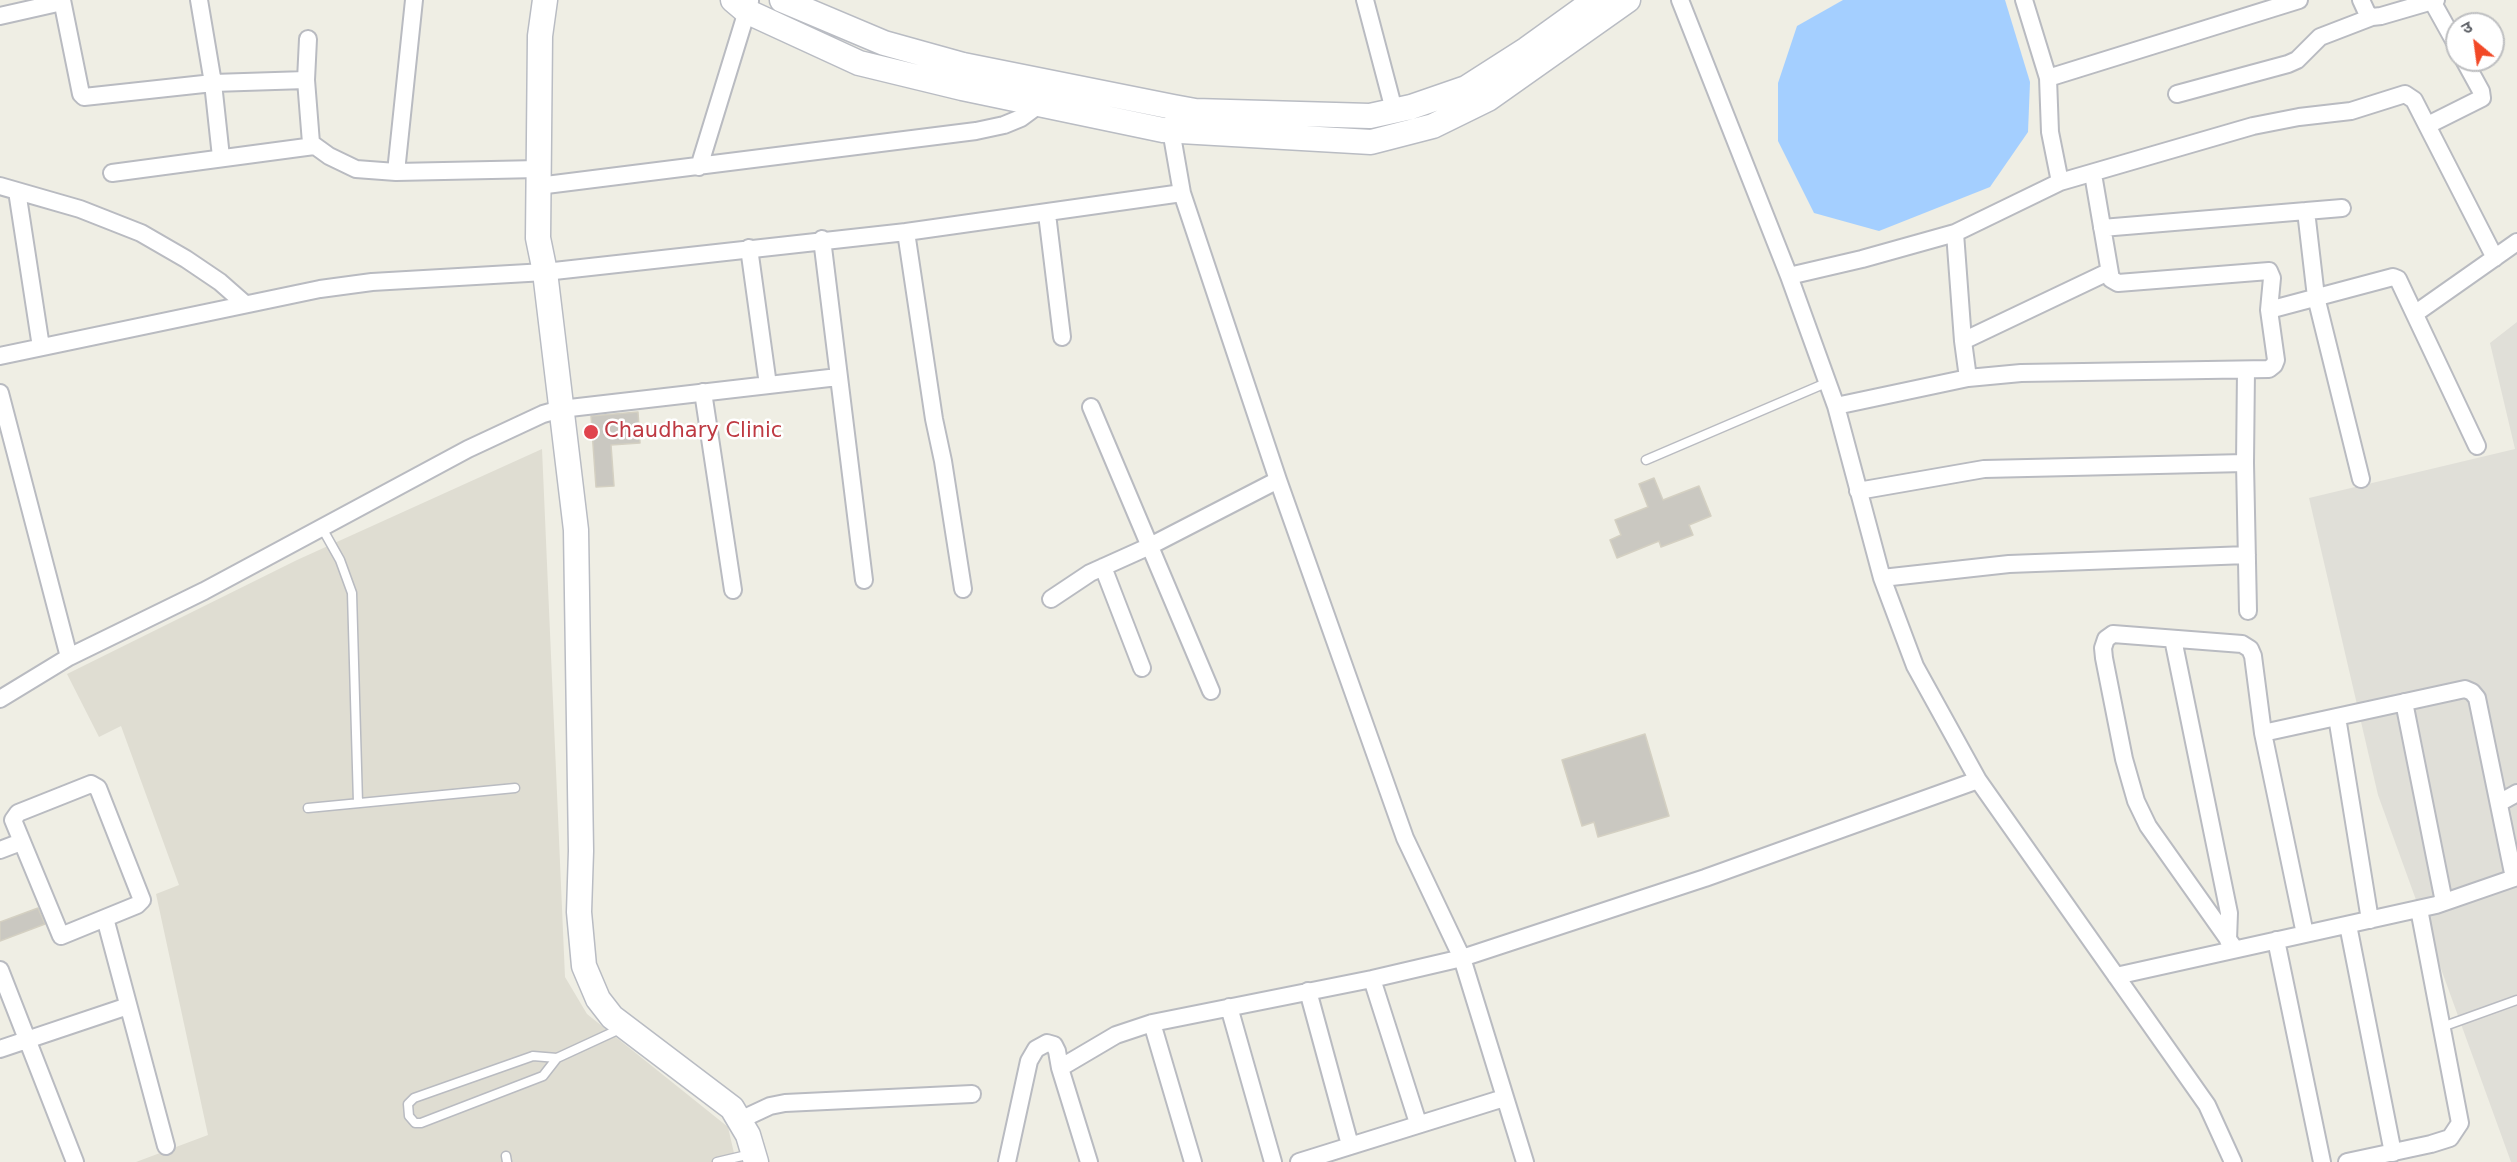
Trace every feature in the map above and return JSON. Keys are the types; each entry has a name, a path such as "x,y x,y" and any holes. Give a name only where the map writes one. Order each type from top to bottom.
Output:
{"street":[{"path":"199,0 213,83 221,157"},
{"path":"396,172 414,0"},
{"path":"545,0 540,36 538,238 545,272 576,530 581,851 579,912 584,966 598,999 612,1017 718,1095 740,1120 755,1157"},
{"path":"784,0 885,44 1172,118 1195,111 1370,116 1394,110 1466,88 1527,49 1595,0"},
{"path":"1365,0 1394,110"},
{"path":"699,167 743,4 859,63 1040,104 1371,142 1433,126 1488,99 1628,0"},
{"path":"1680,0 1789,276 1836,406 1882,578 1916,666 1978,780 2207,1106 2233,1162"},
{"path":"2024,0 2048,78 2050,132 2060,182"},
{"path":"2048,78 2299,0"},
{"path":"2361,0 2367,13 2372,17"},
{"path":"2177,94 2288,64 2296,60 2320,36 2372,17 2434,0 2445,22"},
{"path":"0,16 62,1 81,94 84,97 213,83 306,80"},
{"path":"308,39 306,80 309,138 314,146 329,156 356,169 538,178 699,167 976,131 1004,125 1021,118 1040,104"},
{"path":"2428,125 2482,98 2481,91 2471,72"},
{"path":"1789,276 1862,260 1955,233 2060,182 2253,126 2351,111 2405,94 2414,100 2428,125 2495,258"},
{"path":"1172,118 1182,193 1278,480 1405,838 1462,958 1525,1162"},
{"path":"112,173 314,146"},
{"path":"1836,406 1968,378 2021,373 2269,369 2276,360 2269,310 2272,278 2267,270 2118,283 2111,279 2108,272 2093,174"},
{"path":"0,186 80,209 141,233 220,282 245,304"},
{"path":"17,191 41,347"},
{"path":"0,356 320,289 372,282 545,272 822,239 906,232 1047,214 1182,193"},
{"path":"2102,228 2342,208"},
{"path":"2306,212 2316,297 2361,479"},
{"path":"1047,214 1062,337"},
{"path":"906,232 934,419 943,460 963,589"},
{"path":"1955,233 1968,378"},
{"path":"822,239 864,580"},
{"path":"2416,313 2517,242"},
{"path":"749,248 768,385"},
{"path":"1963,341 2108,272"},
{"path":"2269,310 2393,277 2403,284 2477,446"},
{"path":"2246,369 2248,611"},
{"path":"0,699 69,657 204,591 505,431 543,414 561,409 838,377"},
{"path":"703,392 733,590"},
{"path":"0,393 69,657"},
{"path":"1090,407 1211,691"},
{"path":"1857,490 1984,469 2245,463"},
{"path":"1051,599 1103,567 1150,546 1278,480"},
{"path":"1882,578 2009,564 2247,555"},
{"path":"1103,567 1142,668"},
{"path":"2232,945 2140,812 2124,759 2104,658 2103,648 2106,639 2113,634 2242,644 2250,649 2253,656 2263,733 2306,934"},
{"path":"2173,639 2229,913 2232,945"},
{"path":"2116,976 2232,945 2276,940 2419,909 2516,878 2477,698 2472,692 2465,689 2263,733"},
{"path":"2404,702 2444,902"},
{"path":"2337,717 2370,920"},
{"path":"1060,1068 1116,1035 1152,1023 1372,980 1462,958 1705,878 1978,780"},
{"path":"91,784 98,788 142,900 137,905 60,936 21,842 13,820 18,813 91,784"},
{"path":"2499,803 2517,793"},
{"path":"0,850 21,842"},
{"path":"2347,1162 2450,1138 2460,1123 2419,909"},
{"path":"105,918 166,1146"},
{"path":"2348,924 2393,1152"},
{"path":"2276,940 2322,1162"},
{"path":"0,970 75,1162"},
{"path":"1372,980 1418,1123"},
{"path":"1308,991 1350,1145"},
{"path":"0,1049 27,1038 128,1006"},
{"path":"1229,1007 1274,1162"},
{"path":"1152,1023 1192,1162"},
{"path":"1007,1162 1029,1061 1036,1049 1047,1043 1054,1045 1089,1162"},
{"path":"740,1120 770,1106 785,1103 972,1094"},
{"path":"1299,1162 1504,1098"}],"lane":[{"path":"1646,460 1826,383"},
{"path":"322,528 340,560 352,593 358,803"},
{"path":"308,808 515,788"},
{"path":"2442,1027 2517,1000"},
{"path":"556,1058 533,1056 421,1095 408,1104 409,1116 415,1123 421,1123 543,1076 556,1058 625,1026"},
{"path":"717,1162 755,1157"}],"shaded area":[{"path":"2517,322 2517,1162 2511,1162 2378,795 2309,498 2515,449 2490,343"},
{"path":"542,449 565,977 587,1014 728,1127 736,1162 136,1162 208,1135 156,894 179,885 121,726 99,737 67,674 297,560"}],"water":[{"path":"1843,0 2005,0 2030,82 2028,132 1990,187 1879,231 1814,213 1778,141 1778,83 1797,26"}],"building":[{"path":"638,412 640,443 611,445 614,486 596,487 591,416"},
{"path":"1654,478 1663,500 1699,486 1711,516 1689,525 1693,535 1661,547 1659,541 1617,558 1610,540 1621,535 1615,520 1648,507 1639,484"},
{"path":"1645,734 1669,816 1598,837 1594,822 1582,826 1562,760"},
{"path":"38,908 45,924 0,941 0,922"}],"place":[{"name":"Chaudhary Clinic","path":"591,432"}]}
